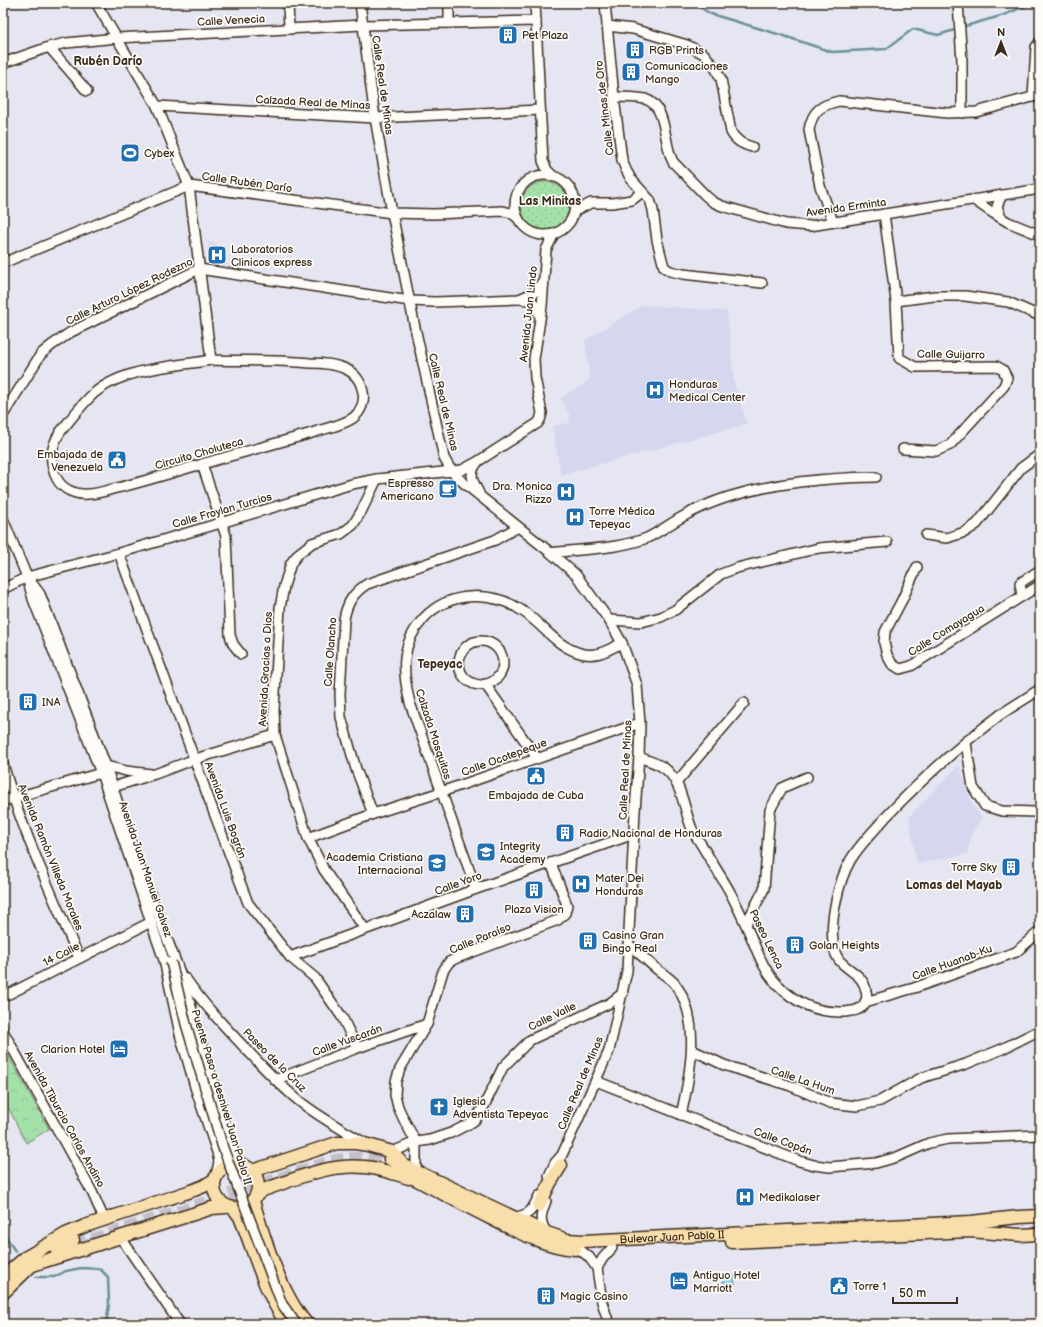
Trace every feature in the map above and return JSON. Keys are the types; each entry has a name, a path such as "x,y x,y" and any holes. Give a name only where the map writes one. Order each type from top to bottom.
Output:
{"main road":[{"path":"3,1293 29,1262 66,1234 104,1219 204,1186 216,1177 224,1167 230,1164 247,1168 337,1143 356,1143 368,1145 391,1155 411,1172"},
{"path":"540,1206 562,1160"},
{"path":"29,1262 121,1238 212,1208 241,1208 248,1206 263,1190 335,1167 366,1167 385,1171 411,1172"},
{"path":"247,1168 258,1182 255,1198 262,1229 282,1283 292,1302 307,1324"},
{"name":"Bulevar Juan Pablo II","path":"411,1172 447,1197 522,1234 567,1248 579,1250 971,1226 1019,1217 1038,1224"},
{"name":"Bulevar Juan Pablo II","path":"411,1172 510,1220 567,1240 583,1241 1038,1224"},
{"path":"216,1177 214,1192 221,1203 230,1208 242,1223 266,1286 276,1308 287,1324"},
{"path":"447,1197 458,1196 510,1220"},
{"name":"Bulevar Juan Pablo II","path":"971,1226 1020,1235 1038,1224"},
{"path":"5,1273 74,1242"}],"street":[{"path":"96,3 157,106 189,186 211,360"},
{"path":"288,3 289,29"},
{"name":"Calle Real de Minas","path":"360,3 375,118 392,213 444,458 452,472 465,484 480,494 518,527 552,553 576,575 609,620 622,643 637,685 640,722 639,757 627,971 609,1051 541,1213 541,1225 546,1233"},
{"path":"449,3 449,23"},
{"path":"535,3 543,161 546,170 554,177 565,183 580,200 591,203 612,203 632,200 642,192"},
{"name":"Calle Minas de Oro","path":"605,3 622,160 631,179 650,200 653,210 657,240 664,267 670,271 683,274 762,283"},
{"path":"958,3 962,61 962,113"},
{"name":"Calle Venecia","path":"3,63 49,47 66,43 117,38 363,25 536,21"},
{"path":"607,26 633,29 687,44 704,54 716,69 721,79 731,132 734,138 740,143 752,147"},
{"path":"832,222 820,186 809,130 810,122 814,114 821,107 839,101 947,113 962,113 976,112 1036,96 1036,47 1040,42"},
{"path":"49,47 87,91"},
{"name":"Avenida Erminta","path":"614,97 644,99 656,106 662,120 668,154 673,162 712,202 734,210 797,226 810,226 1040,189"},
{"name":"Calzada Real de Minas","path":"157,106 375,118 540,110"},
{"path":"534,178 540,170 543,161"},
{"path":"546,250 544,242 538,234 526,228 518,218 515,203 517,195 526,182 534,178 544,176 554,177"},
{"name":"Calle Rubén Darío","path":"3,263 189,186 392,213 434,214 503,211 518,218"},
{"path":"538,234 554,234 568,225 575,211 573,193"},
{"path":"1001,218 997,206 1002,195"},
{"path":"974,200 1001,218 1040,235"},
{"path":"503,211 510,208 515,203"},
{"path":"575,211 591,203"},
{"name":"Calle Guijarro","path":"884,214 896,301 899,358 915,367 996,366 1003,370 1007,378 1004,386 950,445 936,451 903,449"},
{"name":"Avenida Juan Lindo","path":"452,472 466,469 538,423 540,420 542,413 535,378 534,359 540,318 546,250 554,234"},
{"name":"Calle Arturo López Rodezno","path":"3,415 41,354 52,345 71,332 199,269 410,301 435,302 519,299 529,300 533,302 537,308 540,318"},
{"name":"Calle Arturo López Rodezno","path":"519,299 535,292 544,280"},
{"path":"896,301 934,296 965,296 1008,302 1040,316"},
{"name":"Circuito Choluteca","path":"211,360 285,361 329,364 347,369 356,376 362,386 364,396 361,406 357,414 352,419 287,440 202,464 90,495 79,494 60,485 52,466 52,454 54,443 60,431 90,397 107,384 132,374 159,368 211,360"},
{"path":"926,535 947,538 965,532 977,524 1021,468 1040,454"},
{"path":"477,462 473,468 472,475 474,483 480,494"},
{"path":"202,464 226,536 230,635 233,644 241,654"},
{"name":"Calle Froylan Turcios","path":"3,589 27,577 119,553 352,484 377,479 452,472"},
{"path":"552,553 631,544 649,537 704,506 759,488 839,478 876,477"},
{"name":"Avenida Gracias a Dios","path":"365,929 324,870 308,838 274,735 280,608 284,586 292,563 299,553 312,543 341,534 353,525 377,479"},
{"name":"Avenida Juan Manuel Galvez","path":"3,519 27,577 33,599 104,770 113,787 140,868 168,936 181,973 230,1142 236,1157 247,1168"},
{"name":"Calle Olancho","path":"373,814 356,769 340,717 344,619 346,608 351,598 358,590 367,584 488,543 518,527"},
{"path":"609,620 641,622 661,617 674,610 721,574 737,568 819,548 887,542"},
{"name":"Avenida Luis Bográn","path":"119,553 248,903 290,957 315,978 342,1017 357,1048"},
{"name":"Calle Comayagua","path":"917,567 885,632 884,643 887,655 892,664 900,669 911,666 1040,585"},
{"path":"1022,596 1020,583 1040,570"},
{"name":"Calzada Mosquitos","path":"476,889 410,703 404,680 404,665 409,642 419,623 428,614 443,605 462,598 487,596 500,600 524,612 556,641 568,649 592,655 603,653 622,643"},
{"path":"482,641 495,646 500,652 502,659 503,666 496,679 485,684 476,684 469,681 460,670 460,656 463,650 474,642 482,641"},
{"path":"485,684 537,758"},
{"path":"865,1002 866,990 864,983 860,977 844,965 838,958 832,938 833,914 849,862 860,846 904,799 966,743 1001,715 1040,689"},
{"path":"676,783 744,703"},
{"name":"Calle Ocotepeque","path":"308,838 373,814 441,792 640,722"},
{"path":"113,787 155,774 195,759 274,735"},
{"path":"966,743 973,787 985,806 1002,811 1035,812 1040,810"},
{"name":"Paseo Lenca","path":"639,757 662,766 671,775 676,783 692,829 732,896 761,960 776,984 800,1002 813,1009 824,1012 853,1011 861,1008 865,1002"},
{"name":"Avenida Ramón Villeda Morales","path":"3,764 13,799 79,958"},
{"path":"3,802 104,770 126,770 155,774"},
{"name":"Avenida Juan Manuel Galvez","path":"104,770 164,960 180,1034 196,1090 217,1152 219,1162 216,1177"},
{"path":"746,924 764,889 770,810 782,788 807,777"},
{"name":"Calle Yoro","path":"290,957 476,889 634,834"},
{"name":"Calle Paraíso","path":"411,1172 416,1142 404,1120 395,1095 396,1081 400,1068 427,1024 443,971 449,962 457,958 558,920 565,913 567,905 551,863"},
{"name":"14 Calle","path":"3,998 151,922"},
{"name":"Calle Huanab-Ku","path":"865,1002 914,988 1016,952 1040,931"},
{"name":"Puente Paso a desnivel Juan Pablo II","path":"168,936 171,962 186,1024 223,1148 282,1304 296,1324"},
{"name":"Puente Paso a desnivel Juan Pablo II","path":"157,939 171,962"},
{"path":"628,944 674,983 685,1002 689,1017 692,1050 690,1071 681,1115"},
{"name":"Paseo de la Cruz","path":"181,973 195,992 275,1080 301,1103 368,1145"},
{"name":"Calle Valle","path":"391,1155 416,1142 430,1140 451,1133 469,1124 476,1119 484,1106 503,1067 530,1040 610,1003 623,993"},
{"name":"Calle Yuscarán","path":"275,1080 357,1048 427,1024"},
{"name":"Calle La Hum","path":"692,1050 724,1065 791,1086 830,1103 857,1106 880,1101 921,1078 966,1064 1002,1050 1040,1030"},
{"name":"Avenida Tiburcio Carías Andino","path":"3,1031 92,1192 104,1219"},
{"name":"Calle Copán","path":"596,1081 800,1161 830,1167 887,1161 929,1143 948,1138 1040,1135"},
{"name":"Calle Real de Minas","path":"510,1220 526,1215 533,1209 555,1163 562,1160"},
{"path":"121,1238 180,1324"},
{"path":"597,1268 612,1248"},
{"path":"579,1250 589,1257 597,1268 602,1302 609,1324"}],"shaded area":[{"path":"209,243 217,243 217,255 207,250"},
{"name":"Honduras Medical Center","path":"643,305 727,311 734,382 747,424 561,475 552,426 570,423 569,414 560,398 590,380 585,340"},
{"path":"959,765 973,806 982,818 972,833 967,854 917,864 909,817"}],"green space":[{"path":"540,182 550,182 562,189 569,201 569,211 562,223 550,230 540,230 532,226 525,219 521,211 521,201 525,193 532,186"},
{"path":"3,1046 49,1129 26,1143 3,1097"}],"water":[{"path":"734,1275 735,1284 723,1284 723,1276"}],"waterway":[{"path":"693,3 711,14 832,52 886,49 913,29 938,35 958,29"},
{"path":"962,27 1004,15 1032,3"},
{"path":"3,1232 15,1251"},
{"path":"36,1277 54,1277 66,1271 81,1268 100,1269 108,1277 109,1305 106,1324"}],"tunnel":[{"path":"75,1245 331,1161 351,1158 368,1159 402,1172"},
{"path":"521,1226 525,1226 531,1222 535,1217 539,1206"}],"place":[{"name":"Pet Plaza","path":"508,35"},
{"name":"RGB Prints","path":"635,50"},
{"name":"Comunicaciones Mango","path":"631,72"},
{"name":"Cybex","path":"130,153"},
{"name":"Laboratorios Clinicos express","path":"217,255"},
{"name":"Honduras Medical Center","path":"655,390"},
{"name":"Embajada de Venezuela","path":"117,460"},
{"name":"Espresso Americano","path":"448,489"},
{"name":"Dra. Monica Rizzo","path":"566,492"},
{"name":"Torre Médica Tepeyac","path":"575,517"},
{"name":"INA","path":"28,702"},
{"name":"Embajada de Cuba","path":"536,776"},
{"name":"Radio Nacional de Honduras","path":"565,833"},
{"name":"Integrity Academy","path":"486,852"},
{"name":"Academia Cristiana Internacional","path":"437,863"},
{"name":"Torre Sky","path":"1011,867"},
{"name":"Mater Dei Honduras","path":"581,884"},
{"name":"Plaza Vision","path":"534,890"},
{"name":"Aczalaw","path":"465,914"},
{"name":"Casino Gran Bingo Real","path":"588,941"},
{"name":"Golan Heights","path":"795,945"},
{"name":"Clarion Hotel","path":"119,1049"},
{"name":"Iglesia Adventista Tepeyac","path":"439,1107"},
{"name":"Medikalaser","path":"745,1197"},
{"name":"Antiguo Hotel Marriott","path":"679,1281"},
{"name":"Torre 1","path":"839,1286"},
{"name":"Magic Casino","path":"546,1296"}],"district":[{"name":"Rubén Darío","path":"108,61"},
{"name":"Las Minitas","path":"550,201"},
{"name":"Tepeyac","path":"440,664"},
{"name":"Lomas del Mayab","path":"954,885"}]}
